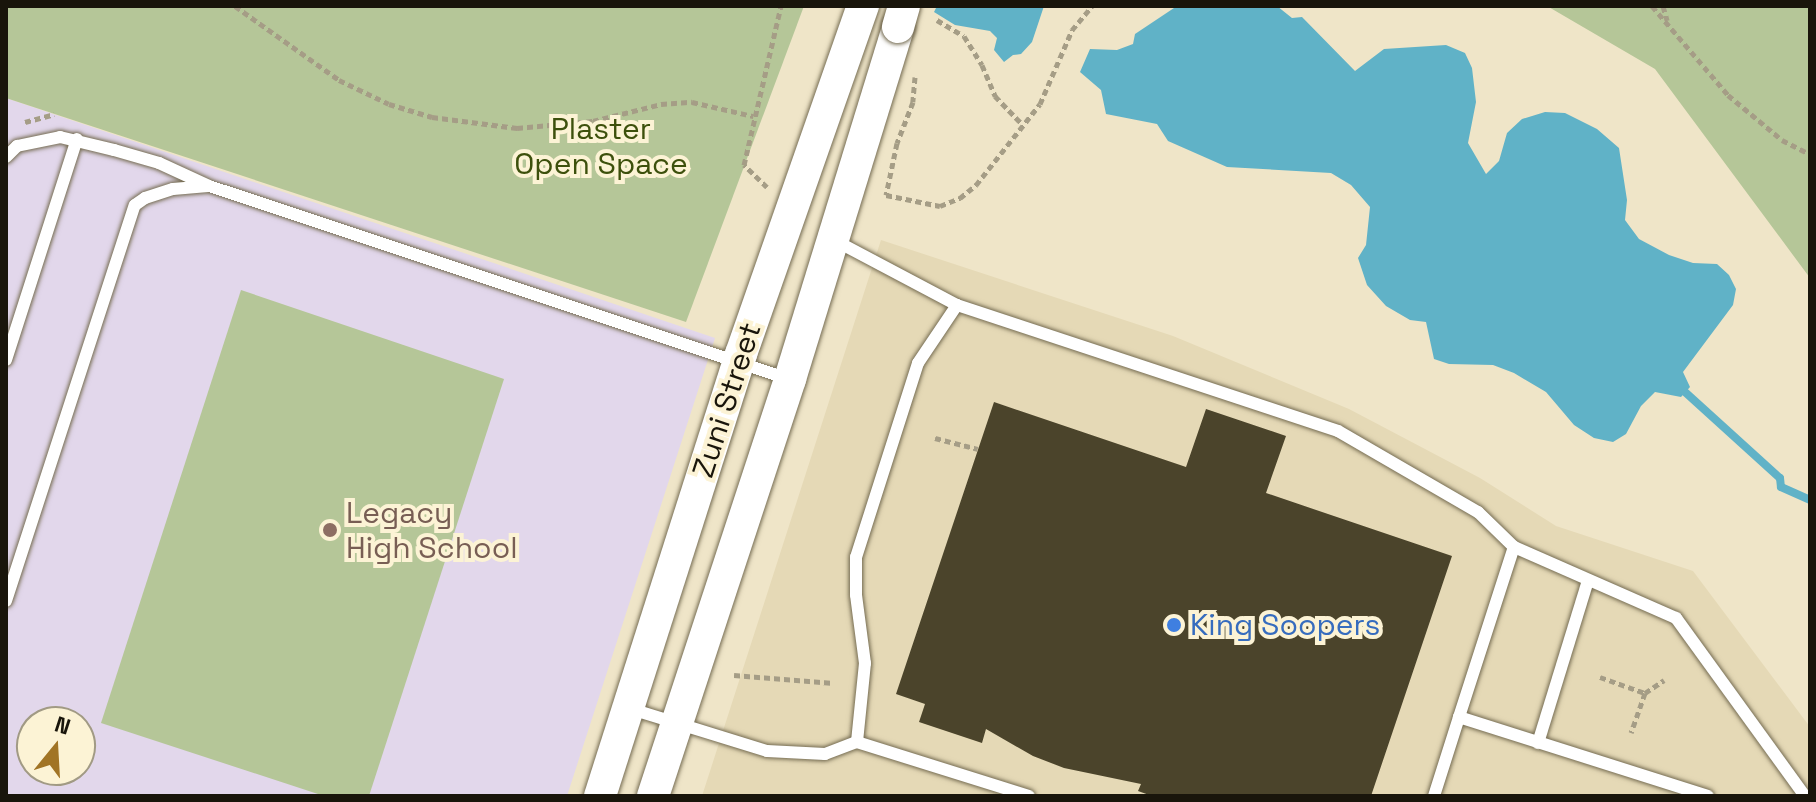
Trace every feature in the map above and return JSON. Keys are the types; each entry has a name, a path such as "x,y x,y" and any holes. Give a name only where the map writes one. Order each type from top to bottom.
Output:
{"main road":[{"name":"Zuni Street","path":"600,796 739,363 861,11"},
{"name":"Zuni Street","path":"653,796 790,379 901,16"}],"lane":[{"path":"6,157 17,146 42,139 77,139 159,163 209,186 790,379"},
{"path":"6,360 77,139"},
{"path":"6,601 135,205 145,198 173,189 209,186"},
{"path":"831,239 957,305 1338,431 1478,512 1514,547 1676,618 1805,796"},
{"path":"857,742 865,663 856,595 856,557 918,363 957,305"},
{"path":"1434,796 1514,547"},
{"path":"1538,743 1588,580"},
{"path":"628,708 767,751 825,754 857,742 1029,796"},
{"path":"1459,717 1708,796"}],"path":[{"path":"235,6 339,80 389,104 432,117 517,128 593,121 661,104 692,102 753,116"},
{"path":"767,187 744,165 781,6"},
{"path":"915,74 913,102 897,143 886,195 940,206 960,198 976,185 1040,104 1072,30 1092,6"},
{"path":"1652,6 1728,95 1782,140 1810,154"},
{"path":"1663,6 1667,21"},
{"path":"937,20 964,36 982,65 995,96 1022,124"},
{"path":"935,438 978,449"},
{"path":"734,675 834,683"},
{"path":"1600,677 1645,693"},
{"path":"1631,733 1645,693 1664,680"}],"shaded area":[{"name":"Legacy High School","path":"6,98 715,338 567,796 6,796"},
{"path":"881,240 1173,336 1349,409 1480,478 1556,526 1693,571 1810,727 1810,796 702,796"}],"green space":[{"name":"Plaster Open Space","path":"6,6 804,6 686,322 6,98"},
{"path":"1547,6 1810,6 1810,278 1655,69"},
{"path":"241,290 504,379 369,796 324,796 101,723"}],"water":[{"path":"937,6 1044,6 1032,42 1021,54 1013,55 1004,62 994,50 997,38 990,31 955,25 934,12"},
{"path":"1177,6 1277,6 1292,18 1302,17 1355,71 1384,49 1446,45 1465,53 1472,68 1476,102 1468,143 1486,174 1499,161 1507,133 1522,119 1545,112 1565,113 1597,129 1619,148 1627,200 1625,220 1639,239 1669,255 1693,263 1717,264 1729,275 1736,289 1733,305 1683,372 1690,387 1681,397 1655,392 1641,406 1626,434 1613,442 1594,438 1574,425 1546,392 1514,373 1493,365 1449,364 1434,359 1426,322 1410,320 1386,306 1367,285 1358,258 1366,245 1370,207 1351,185 1331,173 1227,167 1168,141 1157,124 1106,114 1101,90 1080,72 1090,49 1117,50 1133,44 1135,34"}],"building":[{"name":"King Soopers","path":"994,402 1186,467 1206,409 1286,436 1266,493 1452,556 1371,796 1152,796 1138,791 1141,784 1064,768 1033,756 986,729 982,743 919,722 925,704 896,694"}],"waterway":[{"path":"1685,392 1780,478 1781,487 1810,500"}],"place":[{"name":"Legacy High School","path":"330,530"},
{"name":"King Soopers","path":"1174,625"}]}
